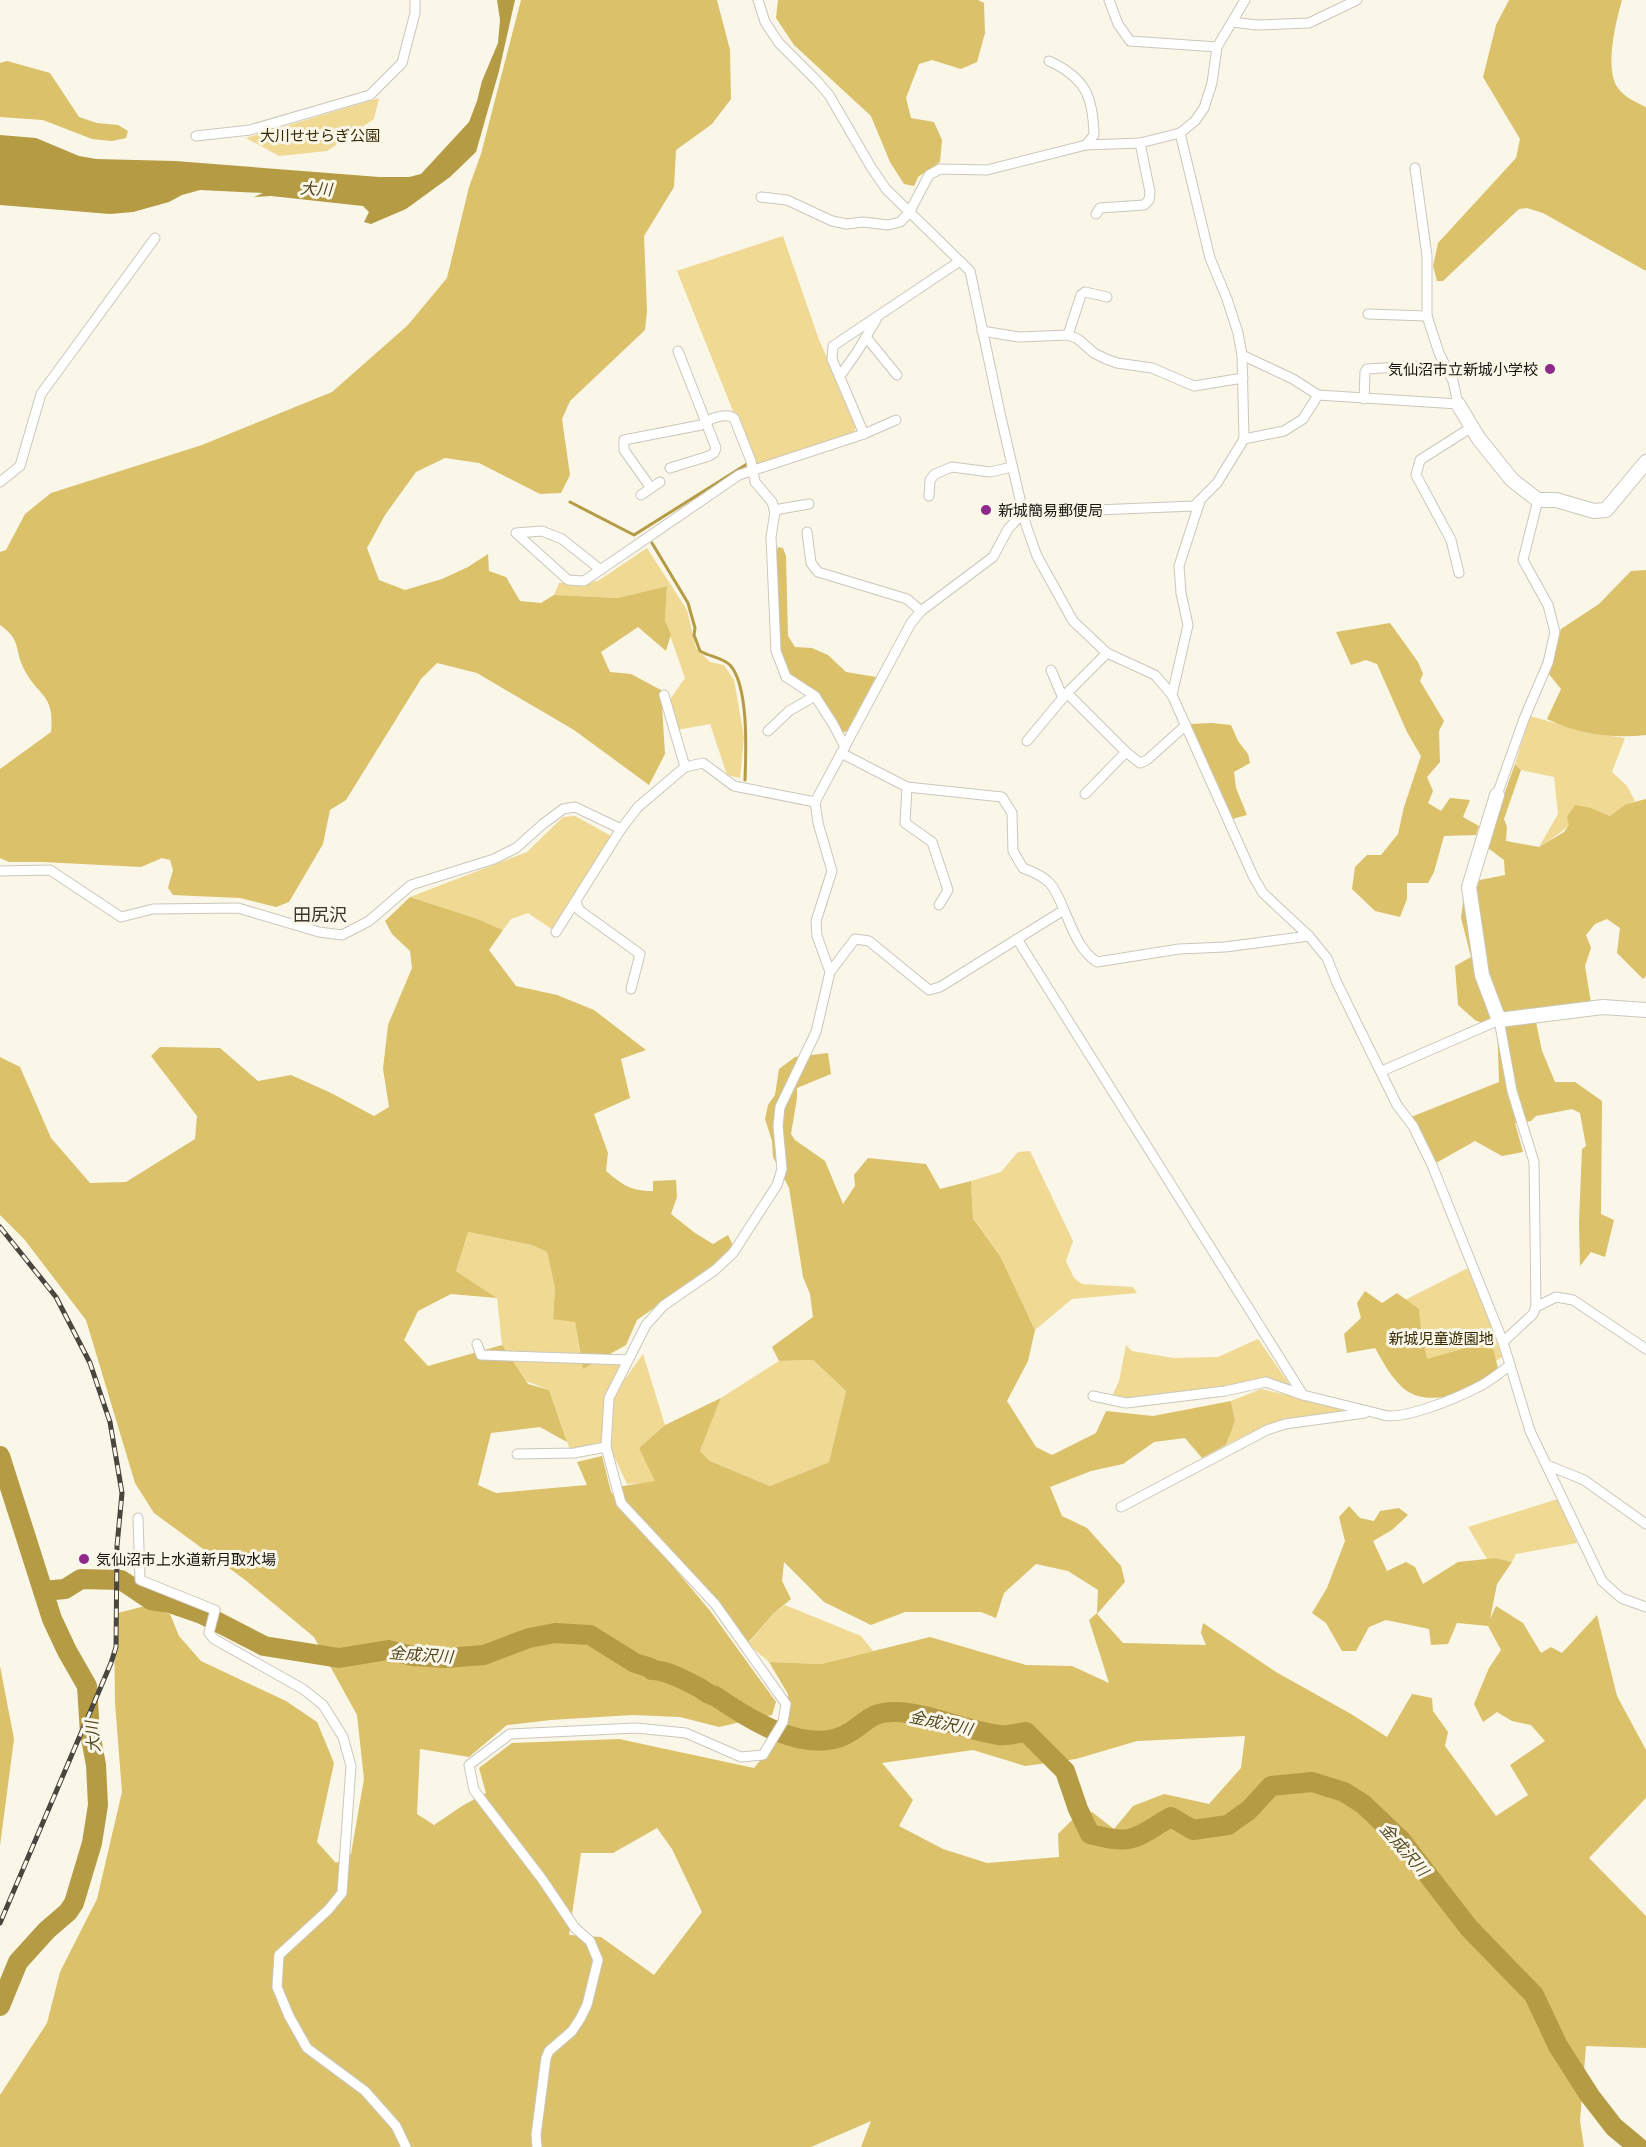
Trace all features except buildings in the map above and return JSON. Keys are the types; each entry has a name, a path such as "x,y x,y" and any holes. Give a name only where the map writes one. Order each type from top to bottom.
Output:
{"street":[{"path":"196,136 250,130 370,95 402,63 415,14 415,0"},
{"path":"758,0 765,22 778,43 830,95 886,189 970,271 1012,467 1023,513 1037,556 1073,621 1107,653 1155,675 1172,695 1254,878 1263,893 1309,936 1327,958 1337,983 1398,1105 1413,1126 1432,1165 1503,1342 1530,1431 1602,1581 1621,1598 1646,1607"},
{"path":"1109,0 1118,24 1130,40 1217,47"},
{"path":"761,197 787,200 832,221 847,224 863,222 888,225 900,222 909,213 929,175 940,169 987,170 1086,145 1140,143 1180,133 1195,121 1204,108 1212,83 1217,47 1245,0"},
{"path":"1233,22 1256,25 1309,23 1357,0"},
{"path":"1049,61 1066,69 1085,89 1093,109 1094,135 1086,145"},
{"path":"830,972 817,936 816,921 832,871 818,823 815,802 911,623 921,610 993,557 1008,529 1023,513 1194,506 1218,483 1244,439 1242,356 1238,333 1210,258 1180,133"},
{"path":"1096,214 1100,208 1144,205 1149,200 1150,192 1140,143"},
{"path":"1415,168 1427,256 1427,316 1439,353 1453,381 1458,404 1479,439 1512,480 1538,500 1556,500 1594,512 1606,510 1646,462"},
{"path":"0,482 20,466 41,394 155,238"},
{"path":"864,434 832,359 833,346 960,261"},
{"path":"1068,335 1081,295 1085,292 1107,297"},
{"path":"1368,314 1427,316"},
{"path":"840,375 866,337 877,316"},
{"path":"982,331 1019,337 1068,335 1078,339 1094,353 1106,359 1117,363 1152,368 1194,386 1243,378"},
{"path":"866,337 897,375"},
{"path":"670,468 714,453 716,448 678,351"},
{"path":"1242,356 1293,379 1318,395 1458,404"},
{"path":"1364,399 1367,369 1415,366"},
{"path":"1244,439 1284,431 1303,419 1318,395"},
{"path":"651,488 624,450 624,440 700,425 726,415 734,418 751,461 755,482 772,502 774,510 771,537 776,651 786,677 815,696 833,724 843,750 907,788 1002,796 1012,813 1013,851 1023,868 1038,873 1054,887 1078,942 1089,957 1097,962 1108,962 1140,954 1225,947 1309,936"},
{"path":"601,570 562,539 542,531 516,533 568,580 584,581 601,570 739,475 864,434 896,420"},
{"path":"1459,573 1451,540 1416,475 1420,460 1472,427"},
{"path":"929,496 930,480 935,474 952,467 990,472 1012,467"},
{"path":"641,495 660,482"},
{"path":"1503,1342 1533,1314 1536,1307 1534,1162 1512,1091 1499,1020 1482,975 1469,887 1497,795 1524,719 1548,663 1556,632 1548,605 1523,560 1538,500"},
{"path":"1172,695 1188,625 1180,593 1179,566 1200,501"},
{"path":"774,510 809,504"},
{"path":"807,532 811,563 818,572 907,599 921,610"},
{"path":"1027,741 1065,695 1107,653"},
{"path":"1051,670 1065,695 1140,763 1148,760 1186,725"},
{"path":"664,695 685,767"},
{"path":"768,731 789,711 815,696"},
{"path":"1085,794 1126,752"},
{"path":"556,932 621,829 638,807 685,767 703,763 734,786 815,802"},
{"path":"907,788 905,823 932,842 948,890 939,905"},
{"path":"0,871 50,870 121,917 153,909 238,908 319,932 342,935 369,921 411,885 494,859 516,848 563,809 575,807 621,829"},
{"path":"576,901 579,910 639,954 631,989"},
{"path":"537,2147 536,2135 546,2058 549,2051 573,2031 580,2019 587,2005 598,1960 590,1941 575,1928 542,1879 474,1790 469,1765 510,1734 636,1728 686,1733 741,1757 763,1755 783,1722 786,1704 715,1604 621,1503 606,1448 609,1398 646,1325 663,1306 715,1270 733,1253 777,1185 782,1169 778,1126 780,1107 816,1032 830,972 855,939 869,941 929,990 940,987 1064,910"},
{"path":"1017,939 1303,1395"},
{"path":"1382,1071 1499,1020 1603,1007 1646,1010"},
{"path":"1536,1307 1556,1297 1573,1300 1646,1349"},
{"path":"477,1344 481,1355 628,1360"},
{"path":"1093,1396 1126,1403 1225,1391 1266,1382 1303,1395 1387,1417 1428,1408 1480,1386 1509,1366"},
{"path":"1121,1507 1267,1430 1286,1424 1370,1412"},
{"path":"517,1454 574,1453 606,1448"},
{"path":"1547,1466 1584,1480 1646,1524"},
{"path":"138,1518 140,1580 215,1610 209,1633 214,1639 303,1689 323,1705 343,1737 351,1766 342,1893 328,1910 279,1955 276,1987 307,2048 364,2091 396,2126 406,2147"}],"green space":[{"name":"大川せせらぎ公園","path":"379,98 374,119 327,151 279,156 246,138"},
{"path":"783,236 819,340 858,424 851,437 755,466 677,271"},
{"path":"647,548 687,610 696,648 710,662 724,665 734,680 744,737 740,778 727,775 710,724 677,730 669,701 685,678 665,621 667,586 618,598 554,595 559,583 598,581"},
{"path":"1530,716 1590,733 1625,738 1612,772 1627,786 1635,801 1626,804 1610,816 1591,808 1539,847 1558,814 1554,777 1521,770 1515,764"},
{"path":"575,816 613,837 553,930 528,913 511,919 503,930 475,918 410,897 527,852 563,817"},
{"path":"1030,1151 1073,1241 1066,1261 1074,1278 1082,1284 1133,1287 1137,1293 1072,1299 1035,1330 1000,1256 973,1217 971,1181 1001,1172 1018,1152"},
{"path":"468,1232 532,1245 547,1252 555,1288 553,1318 575,1321 580,1355 507,1354 502,1345 497,1298 456,1271"},
{"name":"新城児童遊園地","path":"1470,1267 1502,1357 1464,1382 1432,1391 1403,1301"},
{"path":"1258,1339 1290,1385 1265,1378 1201,1391 1128,1399 1112,1396 1119,1381 1126,1345 1132,1351 1173,1358 1218,1357"},
{"path":"643,1354 665,1425 639,1448 658,1482 627,1484 611,1450 612,1397"},
{"path":"813,1360 846,1391 829,1462 770,1486 710,1461 700,1451 721,1398 779,1361"},
{"path":"512,1361 582,1362 583,1368 596,1362 621,1365 605,1396 602,1444 570,1450 549,1390 526,1381"},
{"path":"1261,1389 1351,1410 1269,1424 1226,1445 1235,1421 1231,1401"},
{"path":"1558,1499 1577,1543 1516,1554 1512,1562 1496,1558 1487,1559 1468,1527"},
{"path":"785,1605 861,1636 873,1651 821,1664 769,1662 748,1644 773,1614"}],"shaded area":[{"path":"521,0 717,0 730,50 731,99 712,124 676,150 674,187 644,236 647,311 645,330 570,401 562,419 570,475 561,493 540,494 479,463 445,458 416,472 385,515 367,548 379,580 405,590 442,579 468,567 488,554 489,571 506,577 520,601 541,603 554,595 618,598 667,586 665,621 671,634 666,651 638,627 601,652 610,672 631,674 661,690 665,754 649,785 574,730 477,673 437,663 421,679 346,800 330,810 323,844 289,902 276,907 240,898 173,895 168,888 173,870 170,860 162,858 141,867 9,862 0,858 0,769 51,732 52,719 48,702 24,669 15,641 0,625 0,552 6,550 25,514 51,493 202,445 332,392 408,325 447,278 469,187 481,154"},
{"path":"778,0 978,0 984,3 985,33 977,62 961,69 932,60 919,64 906,98 911,118 934,122 942,140 940,162 918,177 914,186 904,184 890,162 871,116 794,45 776,18"},
{"path":"1509,0 1622,0 1612,45 1612,70 1618,88 1631,99 1646,107 1646,271 1543,213 1527,208 1519,209 1443,281 1437,281 1433,266 1438,243 1516,158 1520,139 1483,77 1496,25"},
{"path":"7,61 50,73 79,117 97,123 118,125 128,131 126,138 112,141 92,139 43,120 0,117 0,63"},
{"path":"778,547 783,548 786,556 788,636 795,647 812,648 828,655 846,672 876,677 847,731 842,733 812,689 790,674 783,663 778,646 776,554"},
{"path":"1646,570 1646,735 1595,734 1547,719 1561,689 1548,673 1561,629 1599,604 1631,571"},
{"path":"1390,623 1418,662 1423,674 1420,681 1444,721 1439,731 1440,762 1427,777 1433,791 1428,803 1441,811 1450,798 1470,800 1463,817 1479,826 1476,835 1444,836 1434,872 1428,883 1407,883 1407,899 1400,917 1375,911 1352,889 1355,867 1367,855 1381,855 1398,834 1404,807 1421,756 1407,732 1377,664 1366,660 1351,665 1336,632"},
{"path":"1190,724 1231,725 1238,741 1248,754 1250,763 1234,772 1236,788 1247,815 1232,819"},
{"path":"1515,764 1521,770 1504,819 1507,827 1506,841 1539,847 1564,832 1569,825 1567,817 1575,805 1591,808 1610,816 1626,804 1646,799 1646,976 1643,979 1617,953 1620,928 1607,919 1595,924 1586,935 1591,948 1585,966 1591,1003 1482,1023 1458,1005 1455,966 1471,957 1461,918 1464,894 1480,880 1505,875 1504,860 1488,848 1495,820"},
{"path":"410,897 475,918 503,930 489,950 516,986 557,995 594,1010 646,1050 621,1059 630,1098 594,1114 608,1153 606,1171 627,1186 645,1191 653,1191 653,1181 676,1180 677,1197 671,1214 713,1244 728,1235 733,1245 713,1266 637,1320 626,1345 583,1369 575,1322 553,1319 555,1288 547,1252 532,1245 468,1232 456,1271 497,1298 451,1294 418,1311 404,1340 428,1366 502,1345 528,1384 549,1390 567,1442 540,1427 491,1433 478,1485 496,1493 587,1485 577,1462 602,1456 611,1492 711,1612 776,1702 772,1715 719,1727 680,1717 632,1715 551,1720 507,1725 469,1757 420,1749 417,1814 434,1825 486,1793 479,1768 512,1743 619,1739 754,1768 788,1727 788,1694 769,1662 821,1664 930,1637 1026,1665 1072,1666 1109,1683 1089,1620 1097,1613 1098,1590 1068,1571 1036,1564 1004,1593 996,1618 981,1612 905,1612 871,1625 824,1602 784,1562 782,1581 791,1599 773,1614 747,1644 620,1497 617,1487 655,1481 639,1448 665,1425 721,1398 700,1451 710,1461 770,1486 829,1462 846,1391 813,1360 779,1361 772,1347 813,1317 810,1294 803,1277 789,1188 773,1157 772,1141 765,1119 768,1105 775,1095 779,1069 795,1057 828,1053 831,1074 797,1088 791,1134 795,1140 825,1161 843,1204 855,1186 854,1175 868,1158 926,1164 940,1189 971,1181 973,1218 1000,1256 1035,1330 1028,1361 1007,1401 1036,1447 1052,1455 1096,1433 1106,1411 1153,1416 1231,1401 1235,1421 1226,1445 1202,1458 1185,1438 1154,1442 1123,1464 1091,1471 1050,1487 1062,1516 1087,1528 1121,1566 1125,1582 1097,1614 1123,1643 1206,1645 1201,1633 1203,1623 1276,1672 1387,1737 1412,1694 1432,1698 1433,1711 1448,1732 1445,1746 1496,1816 1528,1795 1510,1765 1545,1741 1531,1725 1512,1721 1497,1712 1483,1722 1474,1704 1489,1668 1501,1650 1488,1626 1457,1623 1448,1644 1431,1645 1429,1629 1386,1620 1369,1627 1356,1651 1342,1651 1326,1623 1312,1613 1327,1588 1345,1541 1339,1517 1349,1506 1360,1518 1374,1521 1380,1511 1399,1508 1408,1515 1392,1530 1373,1541 1387,1571 1406,1562 1415,1567 1423,1584 1458,1562 1496,1558 1512,1562 1497,1584 1490,1619 1496,1606 1523,1623 1541,1653 1551,1647 1562,1653 1597,1615 1617,1696 1646,1750 1646,1798 1589,1858 1646,1916 1646,2048 1586,2046 1580,2121 1584,2147 861,2147 871,2121 811,2147 0,2147 0,2095 47,2023 60,1972 97,1899 122,1792 115,1703 114,1614 145,1606 170,1614 179,1636 201,1661 286,1701 317,1722 334,1763 317,1842 336,1863 351,1854 364,1779 357,1715 314,1637 244,1579 154,1513 135,1483 86,1320 24,1239 0,1215 0,1057 20,1067 51,1138 90,1183 126,1182 195,1139 197,1116 151,1056 160,1047 220,1048 258,1081 291,1075 374,1116 389,1107 383,1069 388,1025 412,968 410,951 392,934 385,921","holes":["1245,1736 1241,1768 1209,1804 1164,1794 1133,1806 1114,1829 1092,1812 1072,1820 1058,1834 1059,1857 987,1863 943,1849 899,1826 913,1800 882,1763 973,1750 1025,1766 1076,1759 1137,1741","657,1828 672,1849 702,1912 654,1975 601,1937 569,1935 581,1853 613,1853"]},
{"path":"1536,1022 1542,1051 1555,1082 1575,1082 1602,1101 1601,1214 1614,1220 1605,1257 1591,1252 1580,1266 1582,1149 1586,1146 1580,1113 1572,1109 1536,1116 1531,1121 1515,1123 1523,1152 1502,1156 1475,1141 1436,1163 1411,1117 1499,1082 1497,1024"},
{"path":"1365,1291 1382,1303 1397,1293 1419,1309 1427,1359 1469,1347 1493,1349 1501,1379 1463,1393 1435,1398 1421,1397 1409,1393 1399,1384 1375,1348 1347,1353 1344,1334 1361,1318 1357,1303"},
{"path":"0,1666 14,1739 0,1846"}],"water":[{"path":"497,0 515,0 499,71 476,152 450,177 406,209 371,224 364,222 369,212 363,206 271,196 254,197 263,193 200,190 133,212 110,214 0,205 0,135 36,138 79,156 96,159 175,161 379,177 409,177 421,174 469,122 482,81 498,43 500,20"}],"waterway":[{"path":"570,502 634,535 747,464"},
{"path":"652,543 688,603 695,628 694,635 700,651 727,662 736,675 745,720 745,780"},
{"name":"大川","path":"0,1456 52,1619 87,1686 98,1805 92,1843 74,1903 68,1912 47,1930 18,1962 0,2006"},
{"name":"金成沢川","path":"43,1591 65,1589 81,1579 121,1580 151,1600 170,1603 202,1614 264,1646 339,1658 388,1650 413,1656 446,1658 484,1655 529,1638 555,1633 590,1635 635,1663 687,1681 759,1723 794,1737 812,1740 829,1740 845,1735 868,1719 887,1712 910,1713 999,1735 1026,1732 1065,1771 1078,1809 1090,1834 1105,1838 1134,1838 1171,1817 1193,1830 1228,1825 1249,1810 1271,1786 1312,1782 1344,1792 1363,1804 1401,1840 1469,1928 1534,1995 1558,2046 1590,2096 1614,2127 1638,2147"}],"railway":[{"path":"0,1227 56,1297 90,1363 110,1422 122,1493 117,1546 116,1647 0,1923"}],"place":[{"name":"気仙沼市立新城小学校","path":"1550,369"},
{"name":"新城簡易郵便局","path":"986,510"},
{"name":"気仙沼市上水道新月取水場","path":"84,1559"}],"district":[{"name":"田尻沢","path":"320,914"}]}
